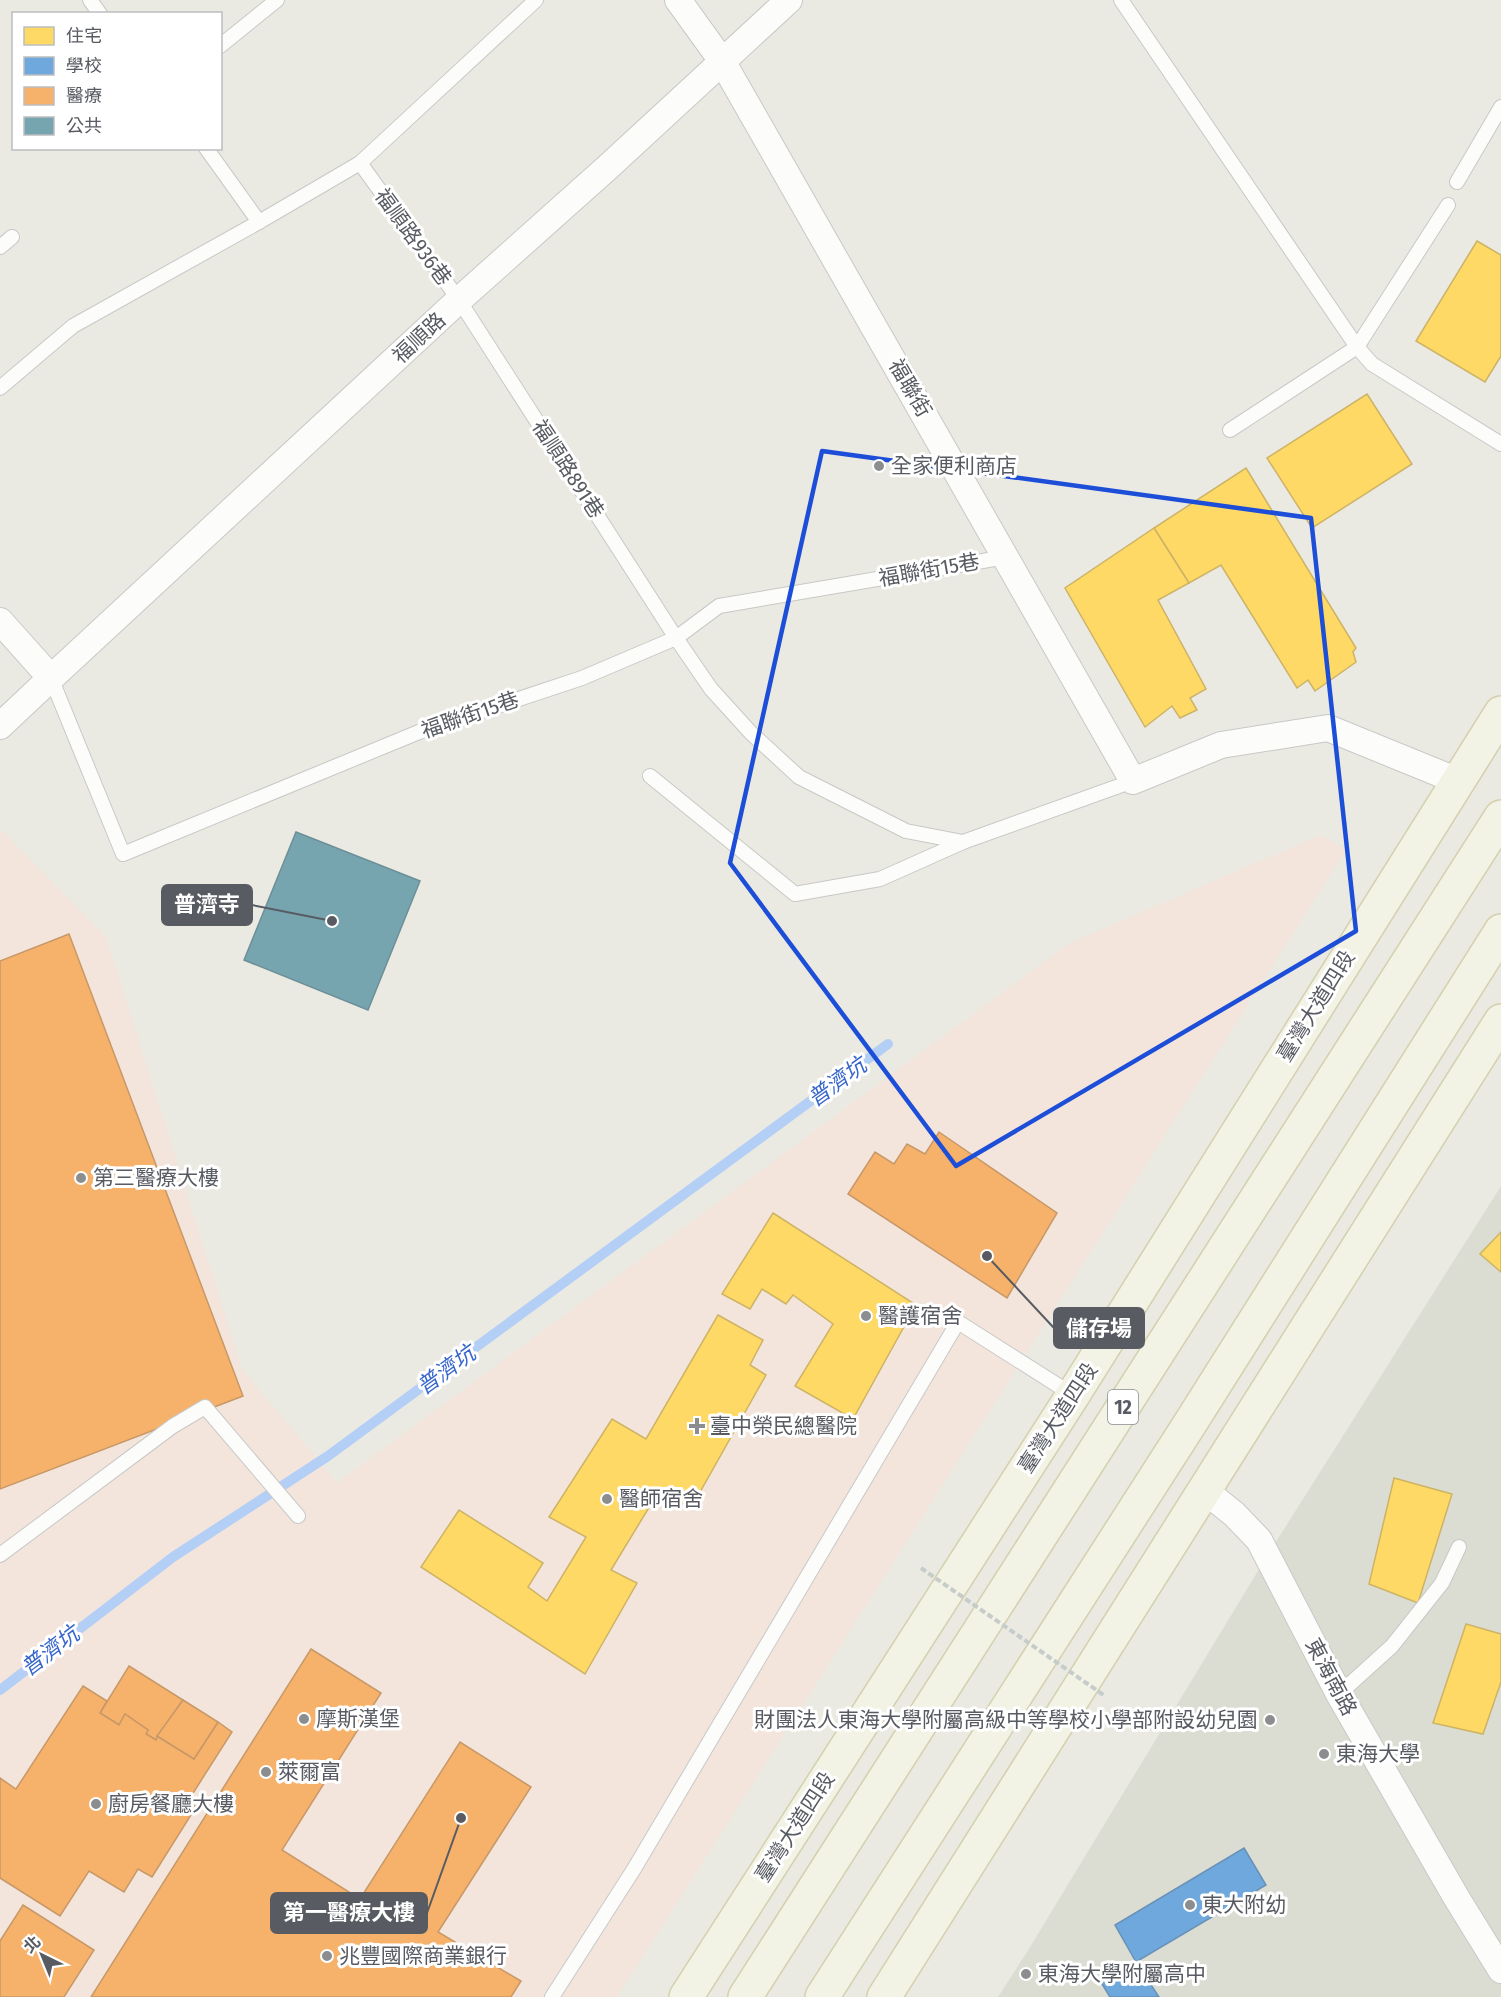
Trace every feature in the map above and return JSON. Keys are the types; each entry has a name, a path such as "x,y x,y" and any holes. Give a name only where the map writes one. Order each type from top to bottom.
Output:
{"main road":[{"name":"臺灣大道四段","path":"686,1997 1073,1395 1501,714"},
{"name":"12","path":"745,1997 1501,817"},
{"path":"822,1997 1191,1422 1501,931"},
{"path":"884,1997 1501,1021"}],"street":[{"name":"福聯街","path":"678,0 722,61 1133,781"},
{"name":"福順路","path":"0,726 459,300 789,0"},
{"path":"0,621 51,678"},
{"path":"1133,781 1221,745 1328,728 1458,781"},
{"name":"東海南路","path":"1204,1490 1234,1514 1258,1540 1339,1694 1456,1897 1501,1970"}],"lane":[{"path":"222,44 277,0"},
{"path":"0,388 73,326 260,222 364,168 536,0"},
{"path":"1121,0 1357,347 1372,364 1501,444"},
{"path":"1457,182 1501,108"},
{"path":"207,150 260,222"},
{"name":"福順路936巷","path":"364,168 459,300"},
{"path":"1230,430 1357,347 1448,205"},
{"path":"0,247 12,237"},
{"name":"福順路891巷","path":"459,300 711,689 752,733 799,777 906,831 963,842"},
{"name":"福聯街15巷","path":"51,678 123,854 420,732 582,678 676,638 719,606 1006,557"},
{"path":"650,776 795,894 880,879 963,842 1133,781"},
{"path":"552,1997 634,1869 958,1322 1073,1395"},
{"path":"0,1555 173,1426 205,1407 298,1516"},
{"path":"1339,1694 1392,1646 1442,1583 1459,1547"}],"path":[{"path":"921,1568 1105,1696"}],"highlighted area":[{"path":"822,451 1311,518 1356,931 956,1166 730,863"}],"shaded area":[{"name":"臺中榮民總醫院","path":"0,829 106,937 242,1369 337,1483 1070,943 1321,835 1346,850 617,1997 0,1997"},
{"name":"東海大學","path":"1501,1186 1501,1997 998,1997 1267,1556"}],"building: 住宅":[{"path":"1477,241 1501,255 1501,356 1485,382 1416,341"},
{"path":"1367,394 1412,464 1312,528 1267,458"},
{"path":"1246,468 1356,648 1353,652 1356,662 1315,691 1308,680 1297,688 1221,565 1189,583 1154,528"},
{"path":"1154,528 1189,583 1158,600 1206,689 1190,698 1197,710 1180,718 1172,706 1145,727 1065,588"},
{"name":"醫護宿舍","path":"773,1213 916,1305 853,1419 795,1386 833,1324 793,1295 786,1304 762,1289 750,1309 722,1294"},
{"path":"1501,1232 1501,1272 1480,1254"},
{"name":"醫師宿舍","path":"718,1315 763,1340 750,1365 766,1375 691,1508 659,1491 611,1570 637,1583 585,1674 421,1567 459,1510 543,1563 528,1587 547,1601 586,1537 549,1517 612,1419 646,1439"},
{"path":"1394,1478 1452,1494 1418,1603 1369,1584"},
{"path":"1466,1624 1501,1634 1501,1682 1483,1734 1433,1723"}],"building: 學校":[{"name":"東大附幼","path":"1244,1848 1266,1885 1136,1962 1115,1925"},
{"path":"1136,1962 1159,1997 1110,1997 1099,1979"}],"building: 醫療":[{"name":"第三醫療大樓","path":"69,934 243,1396 0,1489 0,961"},
{"path":"939,1132 1057,1213 1007,1298 848,1194 875,1152 894,1164 907,1144 925,1154"},
{"path":"311,1649 381,1693 282,1850 360,1899 460,1742 531,1787 438,1932 521,1981 511,1997 91,1997"},
{"path":"129,1666 183,1700 156,1740 146,1734 148,1730 125,1714 119,1725 100,1713"},
{"name":"廚房餐廳大樓","path":"83,1686 107,1701 100,1713 119,1725 125,1714 148,1730 146,1734 156,1740 157,1736 194,1759 218,1722 232,1732 188,1801 196,1807 152,1877 138,1869 124,1892 89,1871 60,1916 0,1878 0,1778 16,1789"},
{"path":"183,1700 218,1722 194,1759 157,1736"},
{"path":"23,1905 94,1950 64,1997 0,1997 0,1941"}],"building: 公共":[{"path":"296,832 420,881 368,1010 244,960"}],"waterway":[{"name":"普濟坑","path":"0,1690 173,1557 328,1456 888,1044"}],"place":[{"name":"全家便利商店","path":"879,466"},
{"name":"普濟寺","path":"332,921"},
{"name":"第三醫療大樓","path":"81,1178"},
{"name":"儲存場","path":"987,1256"},
{"name":"醫護宿舍","path":"866,1316"},
{"name":"臺中榮民總醫院","path":"697,1426"},
{"name":"醫師宿舍","path":"607,1499"},
{"name":"摩斯漢堡","path":"304,1719"},
{"name":"財團法人東海大學附屬高級中等學校小學部附設幼兒園","path":"1270,1720"},
{"name":"東海大學","path":"1324,1754"},
{"name":"萊爾富","path":"266,1772"},
{"name":"廚房餐廳大樓","path":"96,1804"},
{"name":"第一醫療大樓","path":"461,1818"},
{"name":"東大附幼","path":"1190,1905"},
{"name":"兆豐國際商業銀行","path":"327,1956"},
{"name":"東海大學附屬高中","path":"1026,1974"}]}
